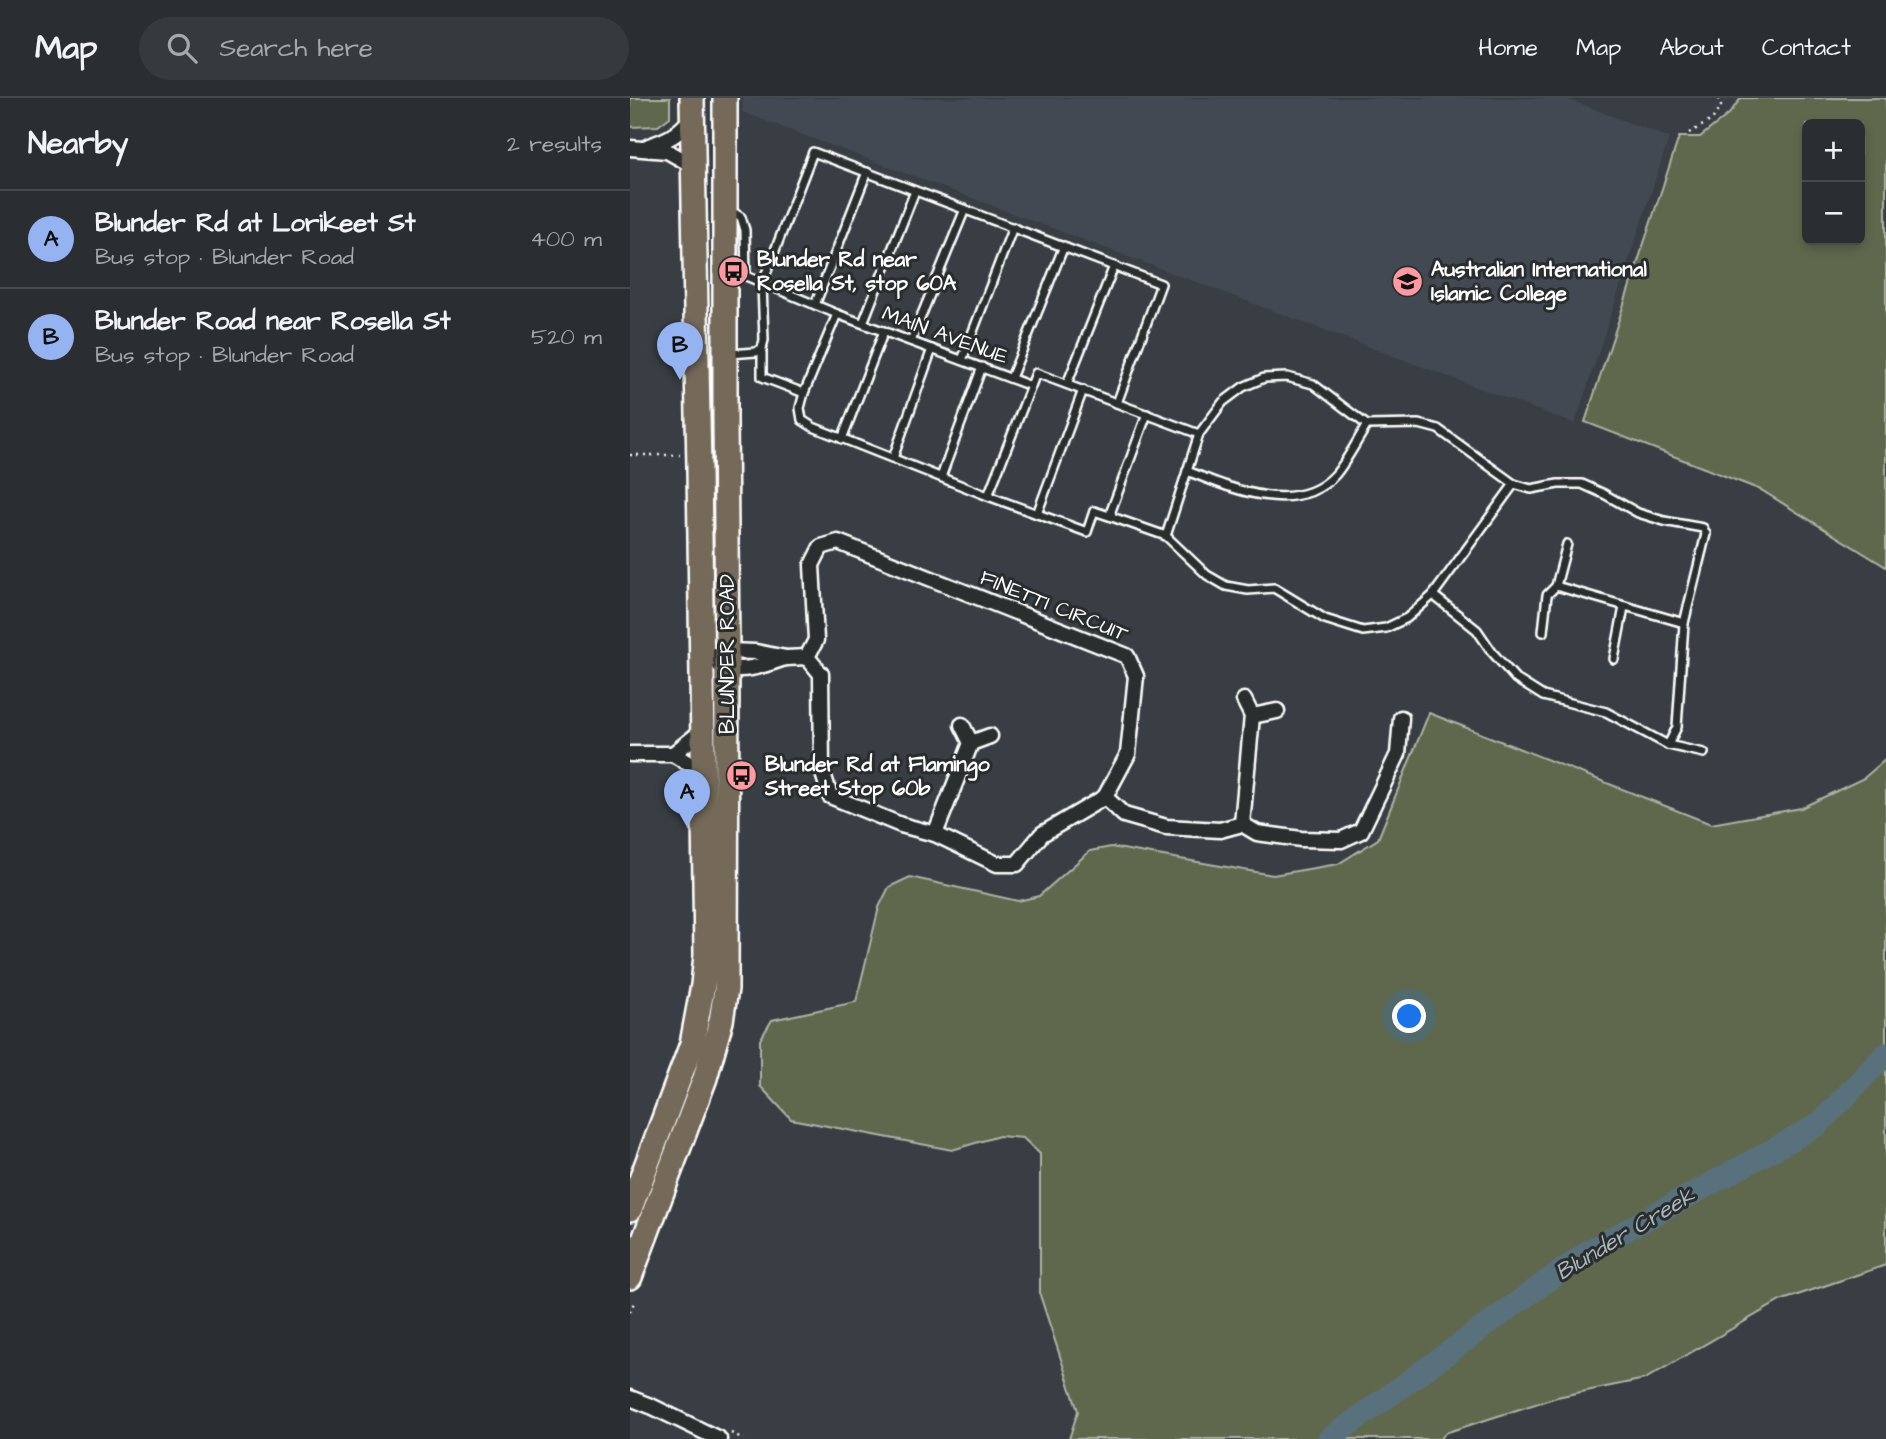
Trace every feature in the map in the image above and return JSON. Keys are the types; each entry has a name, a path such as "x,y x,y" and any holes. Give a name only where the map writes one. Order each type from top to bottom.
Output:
{"main road":[{"name":"BLUNDER ROAD","path":"630,1277 705,1078 721,1021 727,968 725,98"},
{"name":"BLUNDER ROAD","path":"630,1209 692,1044 706,955 692,108"}],"street":[{"path":"635,148 669,139 680,133 692,108"},
{"path":"635,148 667,151 692,165"},
{"name":"FINETTI CIRCUIT","path":"807,657 816,640 811,565 821,547 838,542 1128,656 1136,676 1128,754 1105,797"},
{"path":"702,660 727,660 761,667 786,658 807,657 821,674 822,770 830,796 901,825 935,834 997,864 1017,864 1042,834 1105,797 1124,815 1166,827 1220,830 1242,824 1257,833 1301,839 1341,840 1361,831 1398,754 1401,718"},
{"path":"1242,824 1252,716 1244,700"},
{"path":"1252,716 1277,711"},
{"path":"961,725 971,743"},
{"path":"673,754 702,731"},
{"path":"935,834 971,743 990,736"},
{"path":"630,754 673,754 703,776"},
{"path":"630,1398 653,1406 719,1439"}],"lane":[{"path":"804,393 762,377 762,284 813,152 1161,284 1116,403"},
{"path":"815,305 867,173"},
{"path":"863,323 915,191"},
{"path":"724,207 741,216 745,230 746,276 762,284"},
{"path":"911,341 965,209"},
{"path":"962,360 1013,227"},
{"path":"1011,378 1064,246"},
{"path":"1067,384 1114,266"},
{"name":"MAIN AVENUE","path":"762,284 1031,386"},
{"path":"836,314 800,408 802,420 813,427 1087,533 1094,511 1166,536 1207,575 1226,586 1248,590 1274,587 1325,619 1363,631 1386,628 1407,618 1433,595 1514,484"},
{"path":"842,439 884,331"},
{"path":"725,354 755,352 762,348"},
{"path":"893,458 932,349"},
{"path":"941,477 982,367"},
{"path":"988,496 1036,373 1199,434"},
{"path":"1166,536 1199,434 1223,402 1243,387 1264,378 1287,377 1313,384 1367,425 1419,424 1438,429 1514,484 1531,489 1558,484 1582,484 1639,513 1703,528 1706,534 1684,623 1677,727 1668,745"},
{"path":"1037,514 1083,390"},
{"path":"1112,517 1111,512 1147,414"},
{"path":"1187,471 1239,491 1264,496 1293,496 1317,489 1335,475 1367,425"},
{"path":"1543,632 1547,595 1556,586 1566,544"},
{"path":"1556,586 1684,623"},
{"path":"1433,595 1477,630 1516,679 1543,696 1606,712 1668,745 1704,752"},
{"path":"1614,659 1624,607"}],"path":[{"path":"1689,133 1712,120 1721,106 1719,98"},
{"path":"630,455 680,456"},
{"path":"630,1312 635,1300"}],"shaded area":[{"name":"Australian International Islamic College","path":"743,98 1565,98 1669,138 1575,424 742,112"}],"green space":[{"path":"630,98 670,98 670,117 658,126 630,127"},
{"path":"1741,98 1886,98 1886,567 1761,490 1585,422 1679,137 1700,137 1729,114"},
{"path":"1429,713 1711,824 1801,808 1864,778 1886,759 1886,1265 1780,1301 1645,1379 1557,1397 1445,1433 1441,1439 1069,1439 1078,1411 1040,1295 1040,1154 1023,1138 999,1136 952,1150 791,1119 760,1086 760,1040 772,1020 856,1002 879,907 889,887 910,877 1018,901 1039,896 1090,851 1111,847 1273,875 1338,864 1378,839"}],"waterway":[{"name":"Blunder Creek","path":"1329,1439 1590,1250 1818,1125 1886,1054"}],"place":[{"name":"Blunder Rd near Rosella St, stop 60A","path":"734,271"},
{"name":"Australian International Islamic College","path":"1408,281"},
{"name":"Blunder Road near Rosella St","path":"680,380"},
{"name":"Blunder Rd at Flamingo Street Stop 60b","path":"742,776"},
{"name":"Blunder Rd at Lorikeet St","path":"687,827"}]}
